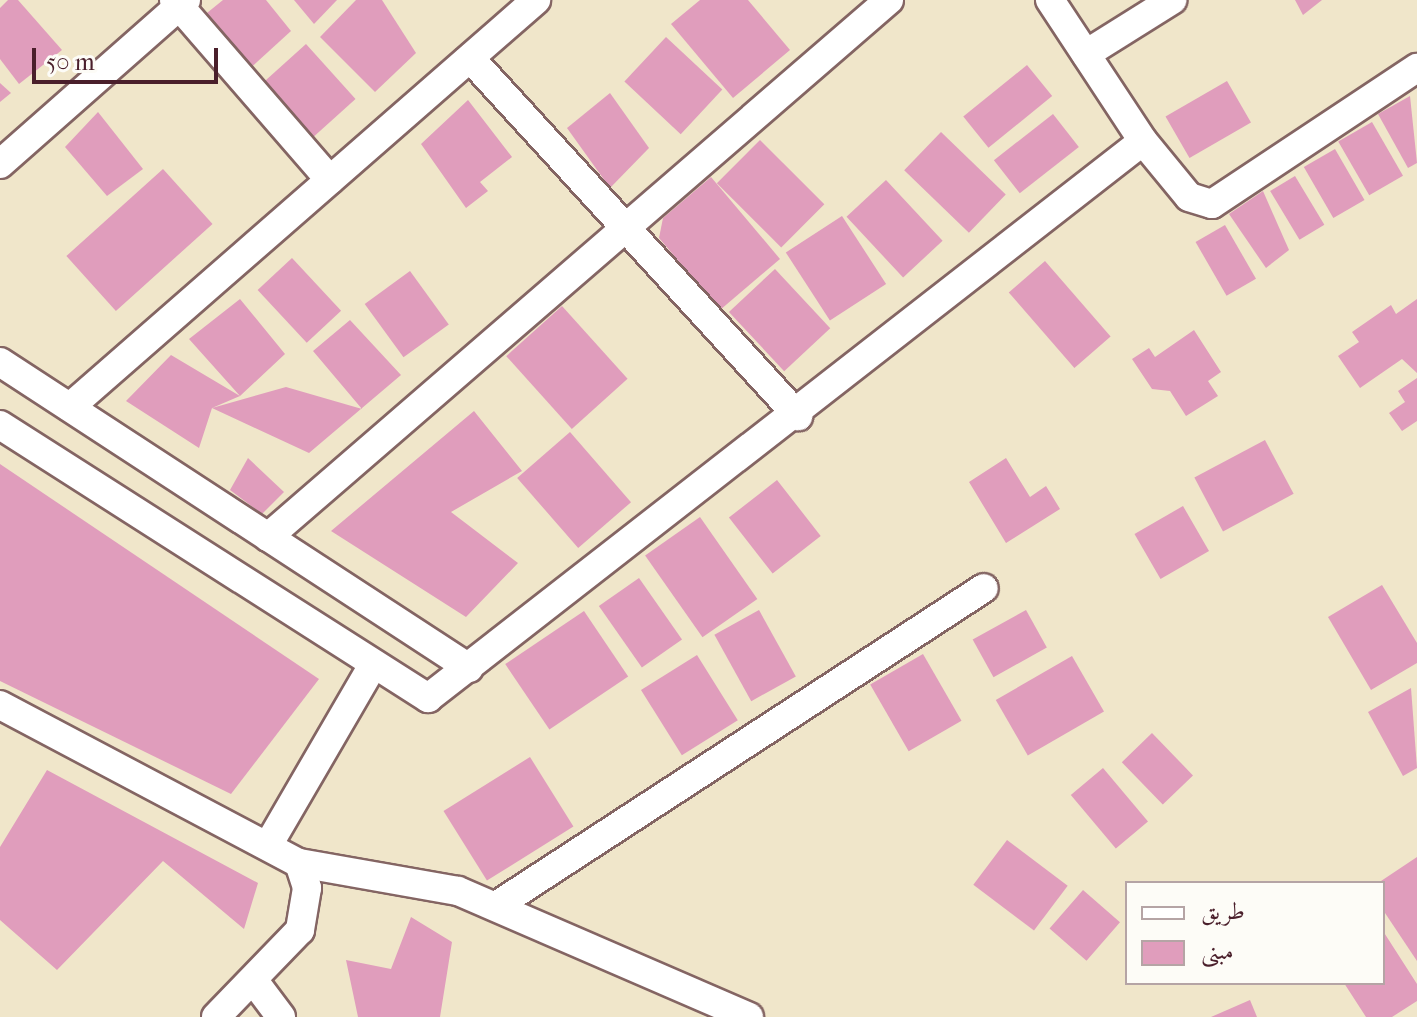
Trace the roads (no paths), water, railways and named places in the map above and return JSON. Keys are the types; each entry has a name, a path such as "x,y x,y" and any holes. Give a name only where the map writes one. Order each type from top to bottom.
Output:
{"street":[{"path":"70,407 536,0"},
{"path":"268,537 889,0"},
{"path":"1050,0 1143,141 1189,197 1212,204 1417,68"},
{"path":"1086,54 1172,0"},
{"path":"0,164 180,2 330,180"},
{"path":"470,58 798,416"},
{"path":"0,425 425,699 798,416 1143,141"},
{"path":"0,362 469,668"},
{"path":"496,906 984,588"},
{"path":"270,842 373,665"},
{"path":"0,705 270,842 299,863 425,882 496,906 749,1017"},
{"path":"216,1017 300,930 307,888 299,863"},
{"path":"254,981 281,1017"}]}
